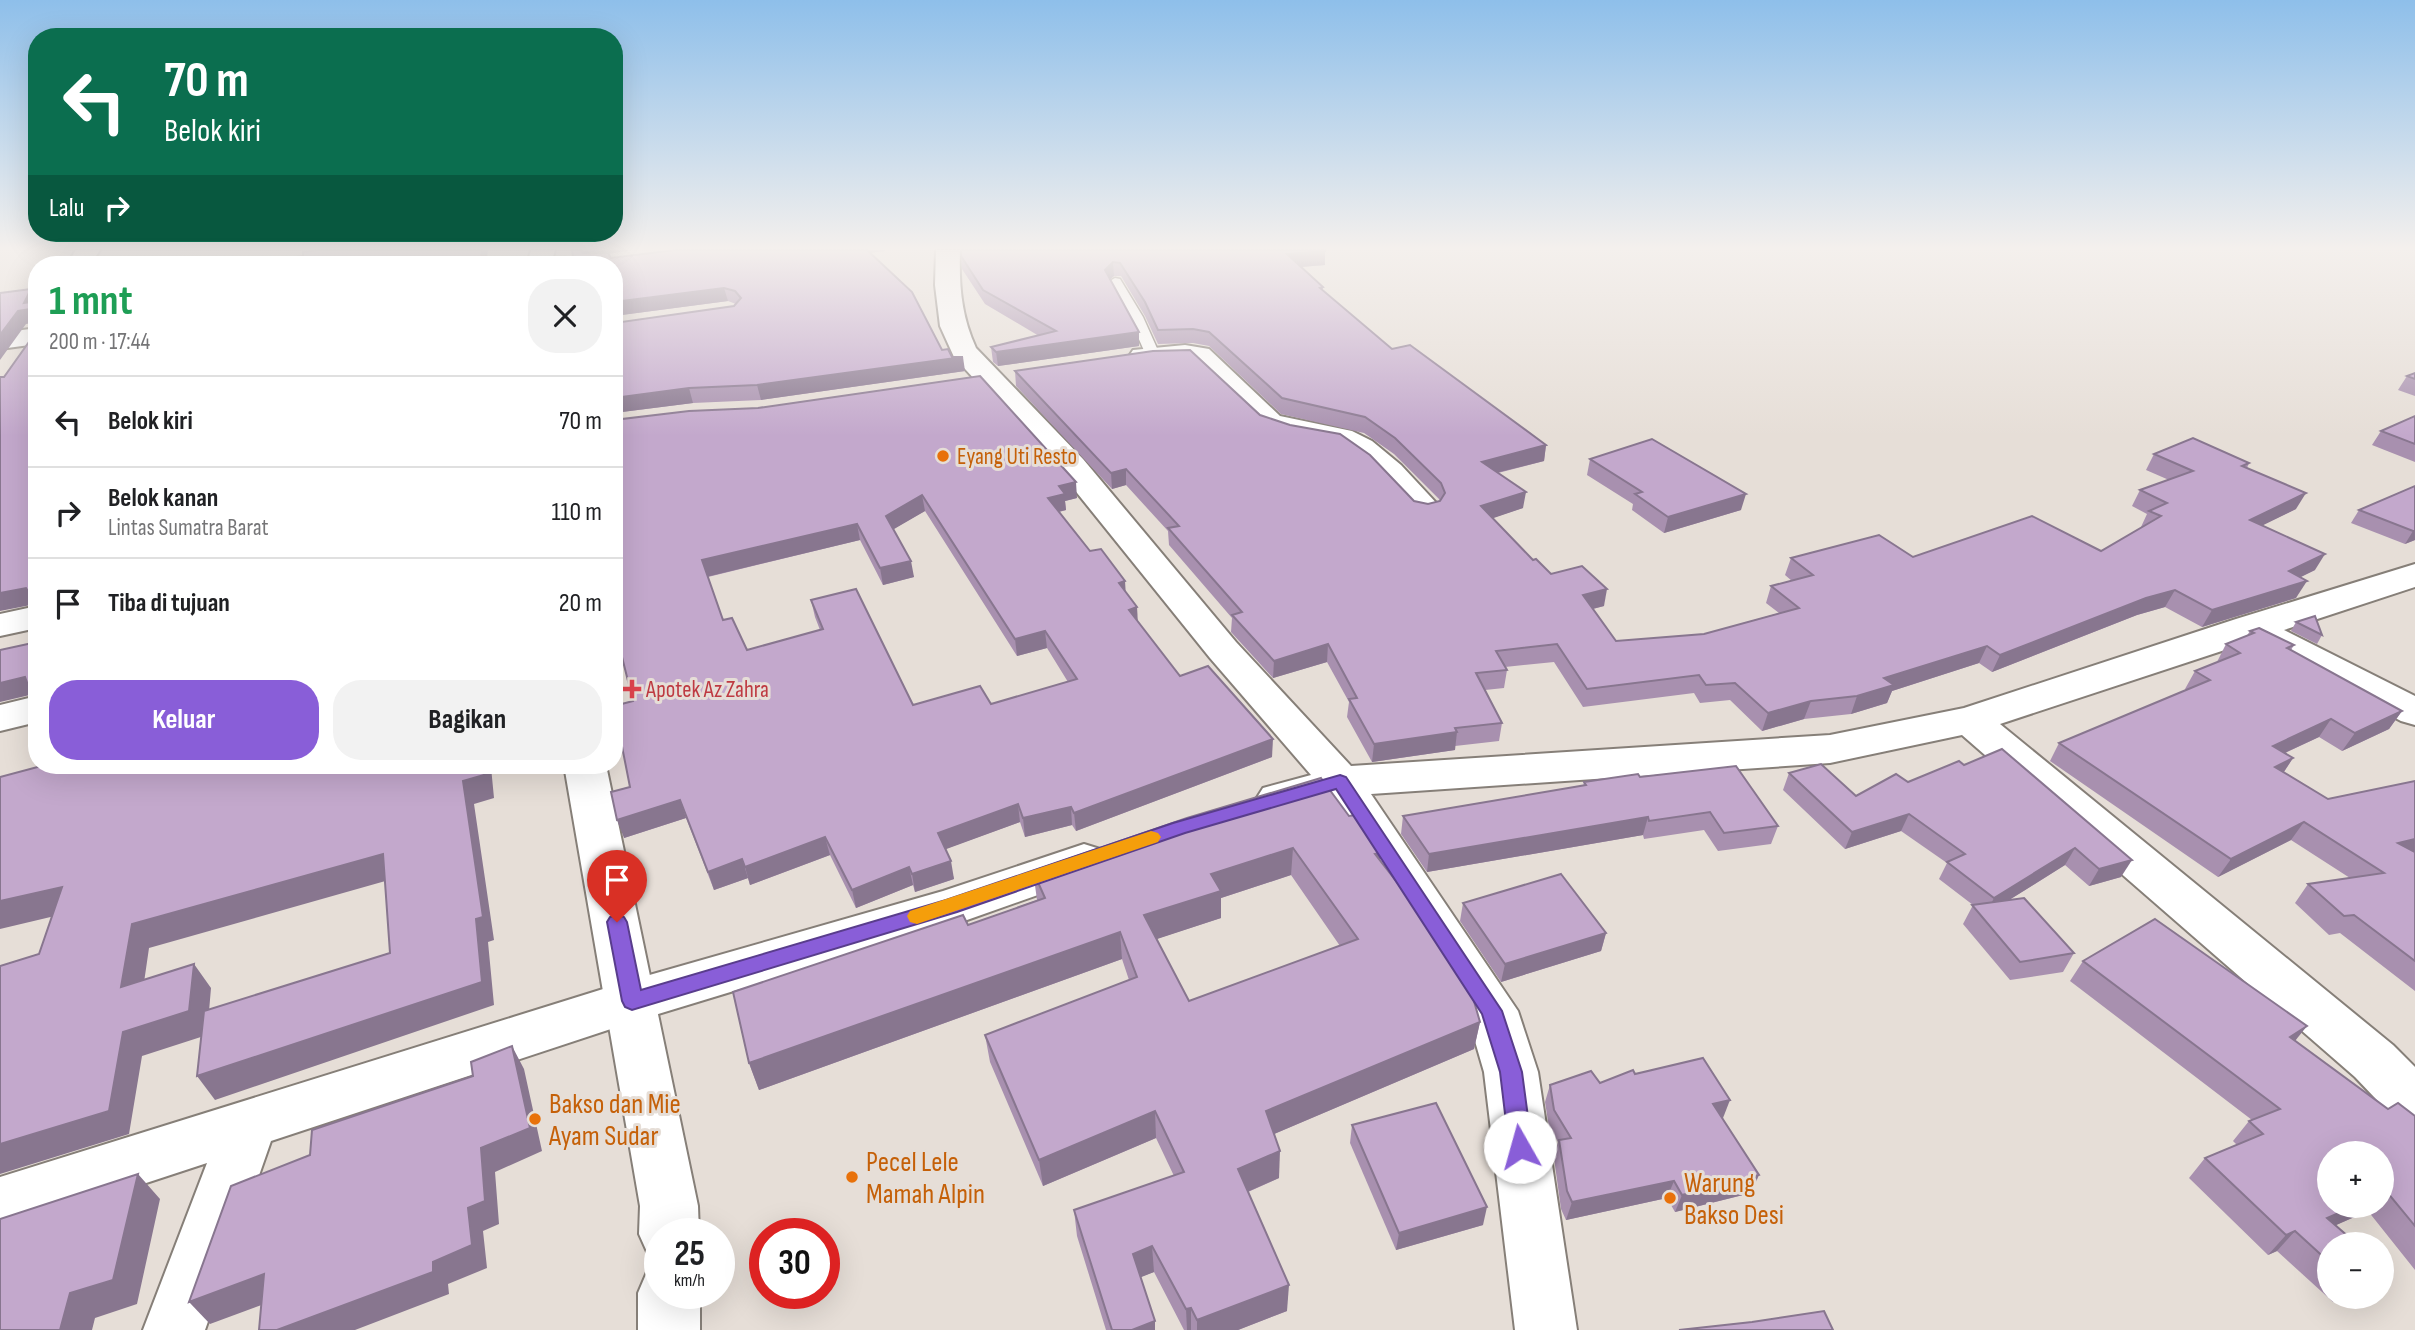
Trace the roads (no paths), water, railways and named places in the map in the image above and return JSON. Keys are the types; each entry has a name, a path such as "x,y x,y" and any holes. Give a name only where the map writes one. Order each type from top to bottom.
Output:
{"main road":[{"path":"951,312 953,326 964,351 1002,376 1223,650 1340,782 1492,1011 1511,1072 1546,1330"},
{"path":"0,341 28,336"},
{"path":"13,365 28,345"},
{"path":"1112,361 1153,355 1199,355 1270,422 1281,428 1350,440 1370,454 1425,508"},
{"path":"952,384 1002,376"},
{"path":"1246,808 1340,782 1704,760 1829,749 1970,720 2415,575"},
{"path":"0,625 28,619"},
{"path":"2249,627 2415,712"},
{"path":"0,718 28,711"},
{"path":"1970,720 2374,1061 2415,1103"},
{"path":"587,774 632,1001 670,1206 670,1218"},
{"path":"0,1204 632,1001 950,907 1116,850"},
{"path":"174,1330 249,1125"},
{"path":"669,1309 669,1330"}],"lane":[{"path":"1133,312 1153,355"}],"place":[{"name":"Eyang Uti Resto","path":"943,456"},
{"name":"Apotek Az Zahra","path":"632,689"},
{"name":"Bakso dan Mie Ayam Sudar","path":"535,1119"},
{"name":"Pecel Lele Mamah Alpin","path":"852,1177"},
{"name":"Warung Bakso Desi","path":"1670,1198"}]}
